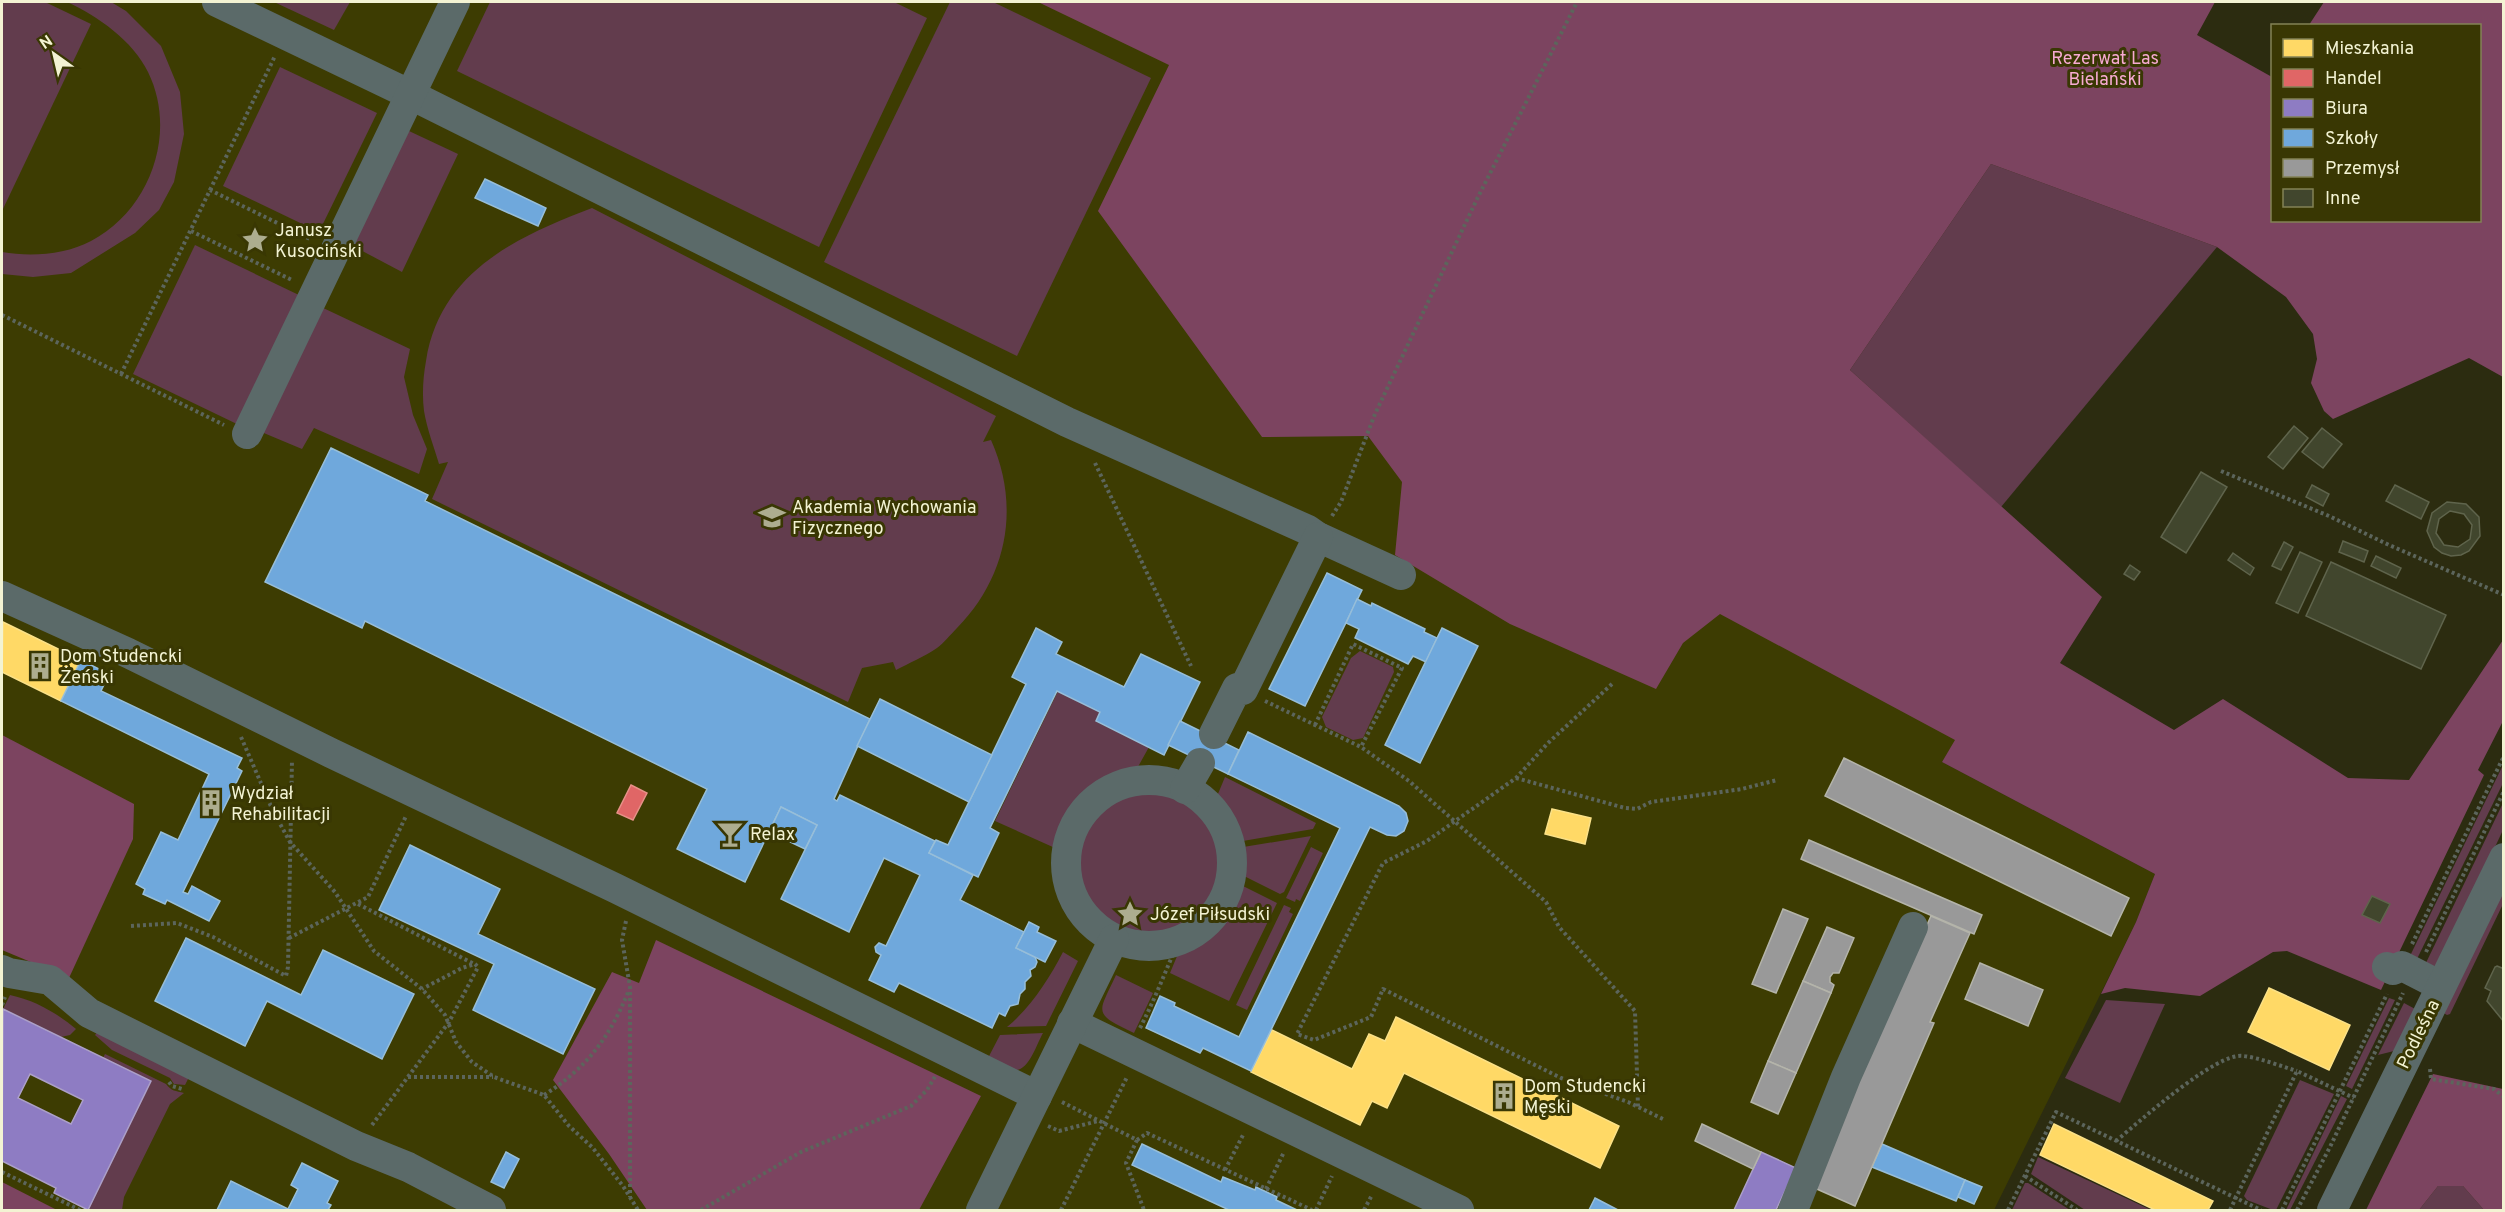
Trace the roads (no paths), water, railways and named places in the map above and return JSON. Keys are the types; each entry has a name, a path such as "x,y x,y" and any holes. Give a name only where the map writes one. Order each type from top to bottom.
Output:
{"street":[{"path":"217,2 409,94 1077,426 1308,530 1318,537 1401,575"},
{"path":"246,434 455,2"},
{"path":"1214,734 1237,688 1243,690 1318,537"},
{"path":"2,596 128,653 331,753 615,888 1035,1101"},
{"path":"1185,789 1200,763"},
{"path":"1160,780 1185,789 1209,805 1224,826 1231,851 1231,876 1223,901 1209,922 1188,937 1164,946 1138,946 1114,939 1089,922 1072,898 1065,869 1068,840 1081,813 1103,793 1130,782 1160,780"},
{"name":"Podleśna","path":"2332,1210 2504,858"},
{"path":"1793,1210 1846,1077 1913,927"},
{"path":"981,1210 1114,939"},
{"path":"2,970 50,980 88,1013 356,1146 408,1167 491,1210"},
{"path":"2401,970 2441,986"},
{"path":"1072,1023 1137,1046 1255,1112 1456,1210"}],"place":[{"name":"Janusz Kusociński","path":"255,240"},
{"name":"Akademia Wychowania Fizycznego","path":"772,517"},
{"name":"Dom Studencki Żeński","path":"40,666"},
{"name":"Wydział Rehabilitacji","path":"211,803"},
{"name":"Relax","path":"730,834"},
{"name":"Józef Piłsudski","path":"1130,914"},
{"name":"Dom Studencki Męski","path":"1504,1096"}],"park label":[{"name":"Rezerwat Las Bielański","path":"2105,68"}]}
